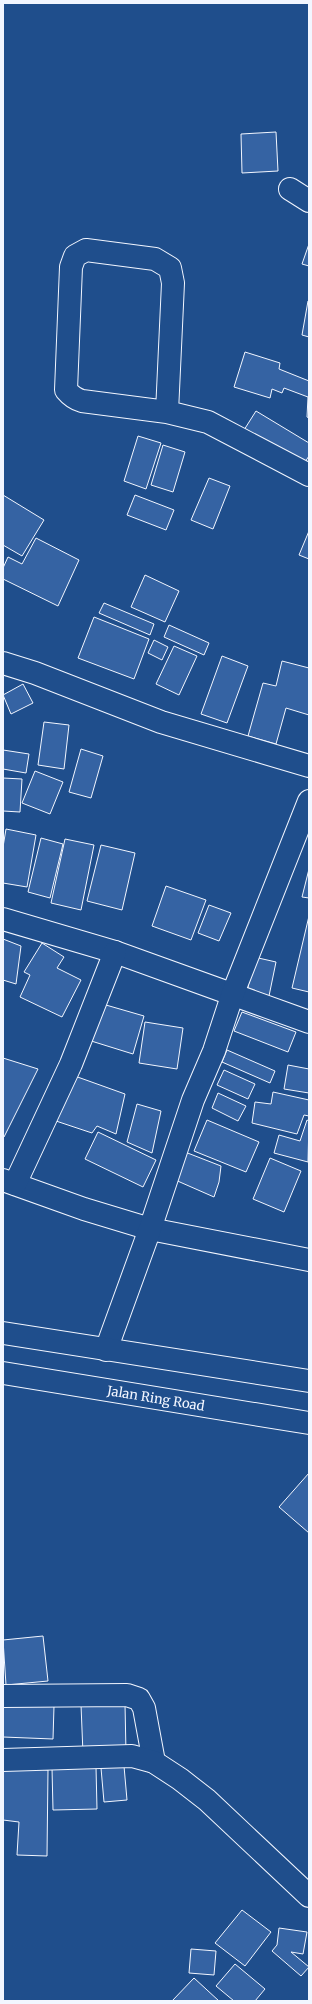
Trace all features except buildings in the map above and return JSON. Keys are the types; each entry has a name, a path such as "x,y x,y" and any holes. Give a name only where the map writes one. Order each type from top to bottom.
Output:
{"main road":[{"path":"290,189 309,201"},
{"path":"167,412 173,283 170,268 155,259 86,250 75,256 71,267 66,390 75,399 167,412 208,422 309,475"},
{"path":"3,663 35,673 161,722 309,766"},
{"path":"106,1350 119,1318 150,1229 193,1100 214,1051 233,994 309,800"},
{"path":"3,919 115,952 309,1022"},
{"path":"115,952 71,1064 9,1182 84,1209 150,1229 309,1260"},
{"path":"3,1333 309,1381"},
{"name":"Jalan Ring Road","path":"3,1373 309,1424"},
{"path":"3,1696 127,1695 138,1699 144,1708 154,1762"},
{"path":"3,1760 132,1756 154,1762 180,1779 207,1800 309,1896"}]}
